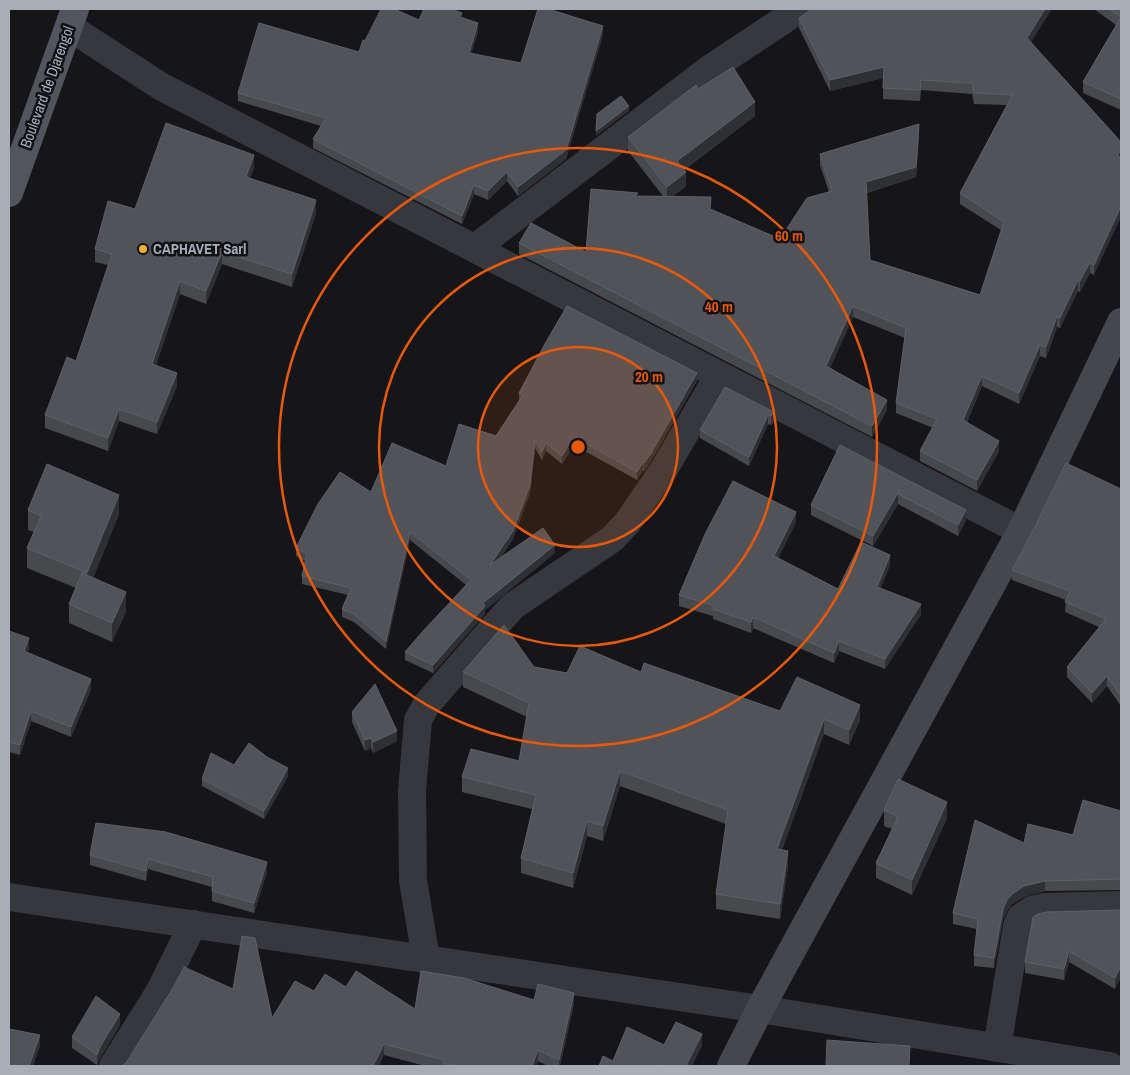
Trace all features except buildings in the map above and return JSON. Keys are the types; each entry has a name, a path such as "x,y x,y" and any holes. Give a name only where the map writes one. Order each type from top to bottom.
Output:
{"main road":[{"name":"Boulevard de Djarengol","path":"9,193 72,18"},
{"path":"731,1066 760,1009 1021,530 1121,322"}],"street":[{"path":"475,248 711,68 800,9"},
{"path":"72,18 162,87 1021,530"},
{"path":"426,959 413,880 412,791 418,720 427,704 513,606 612,539 627,524 663,470 719,375"},
{"path":"9,897 760,1009 1110,1066"},
{"path":"997,1048 1017,926 1021,917 1032,910 1045,907 1121,905"},
{"path":"113,1066 160,991 193,924"}],"place":[{"name":"CAPHAVET Sarl","path":"143,249"}]}
